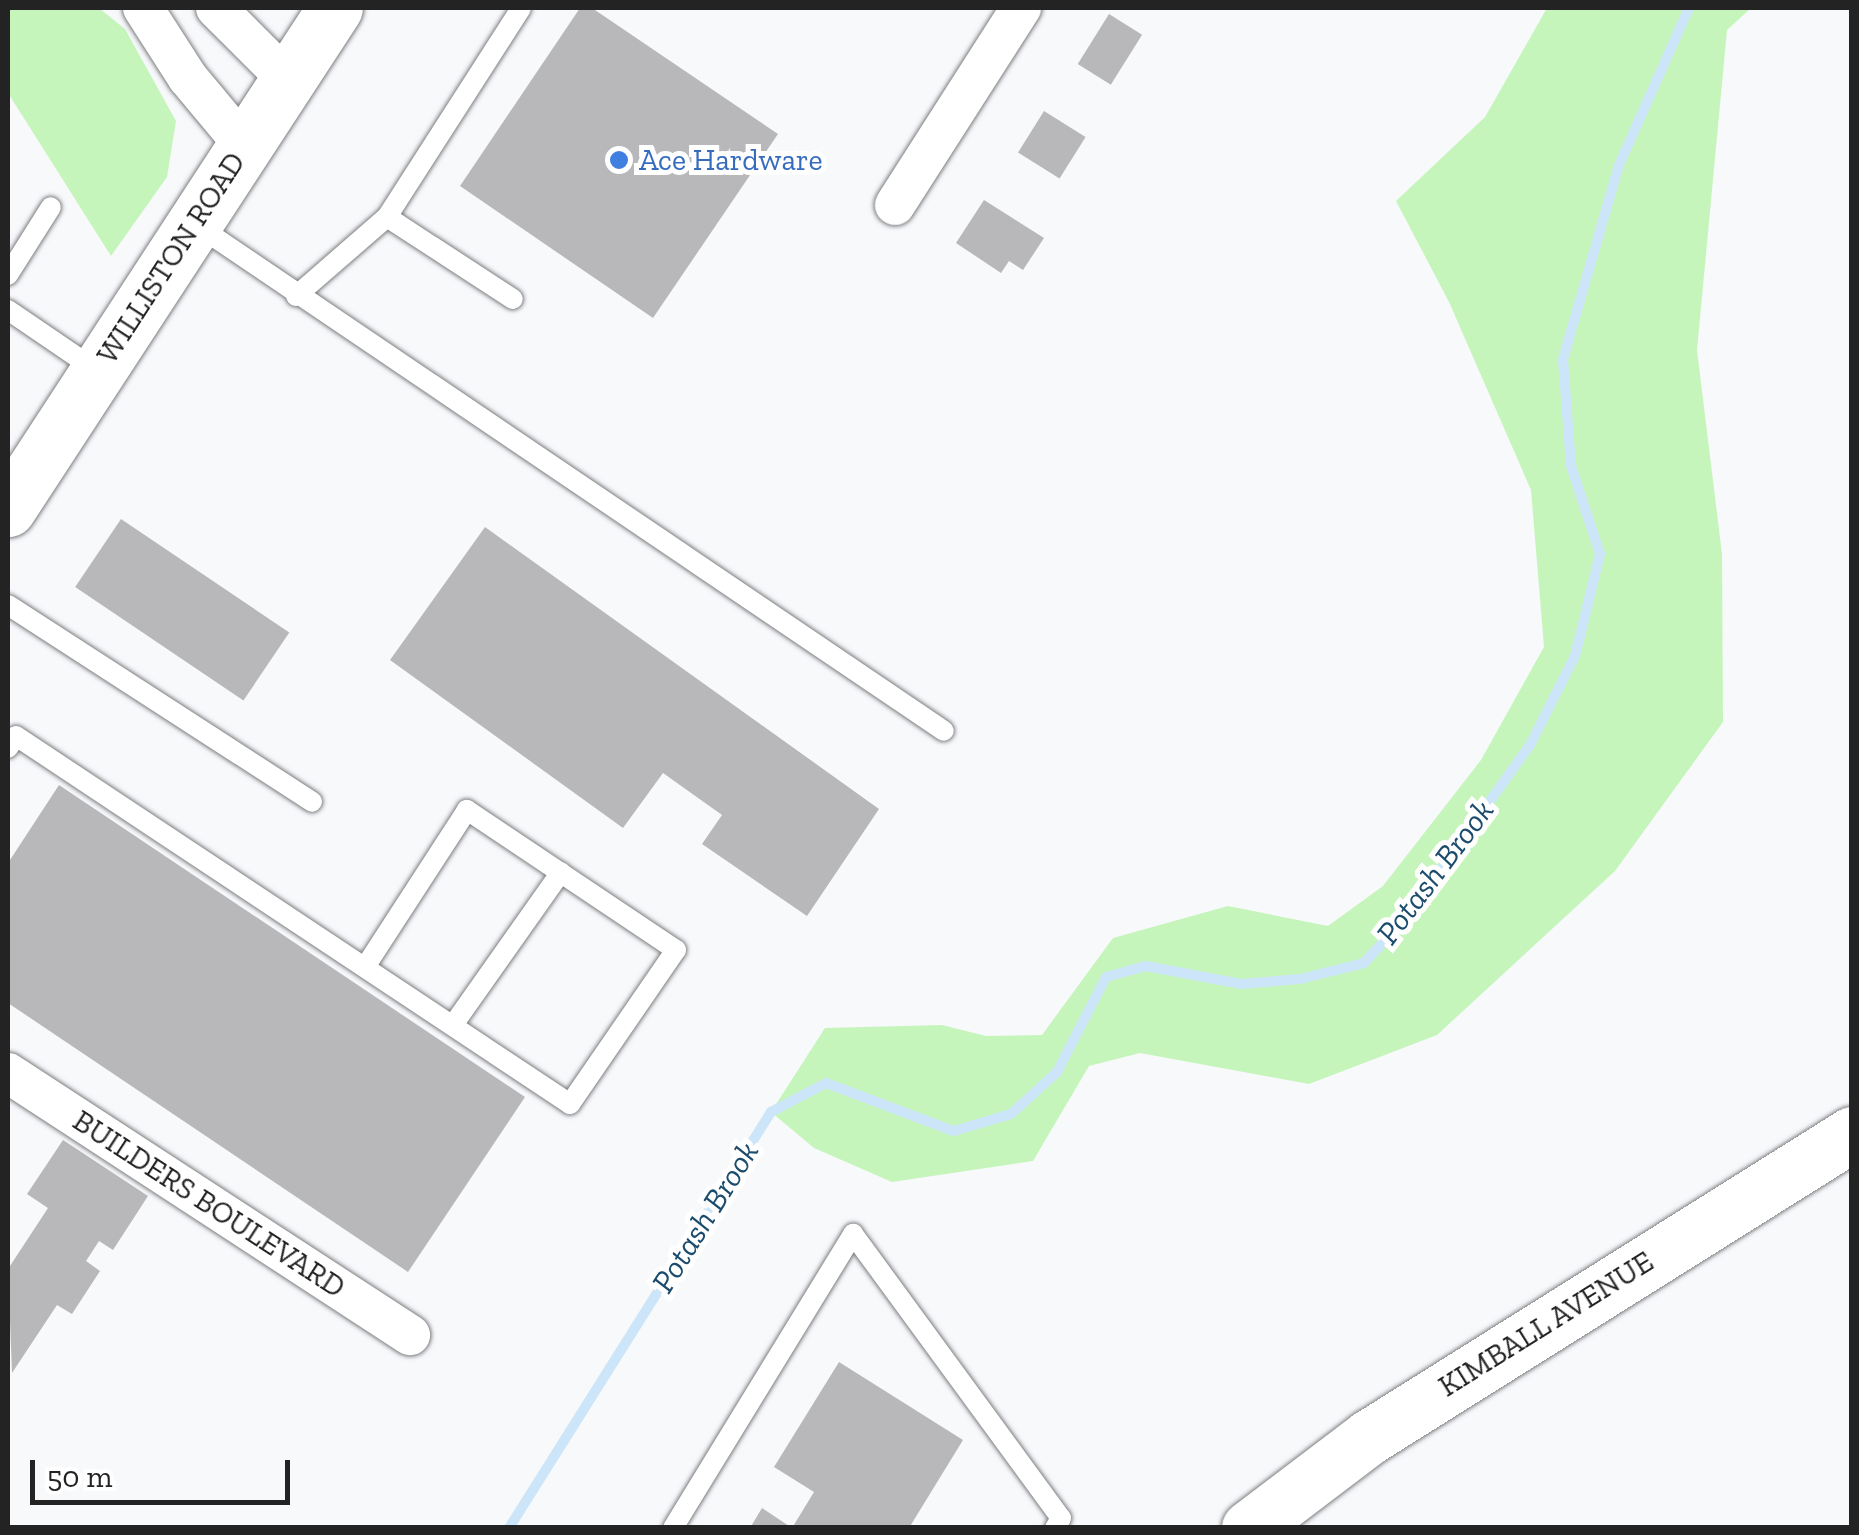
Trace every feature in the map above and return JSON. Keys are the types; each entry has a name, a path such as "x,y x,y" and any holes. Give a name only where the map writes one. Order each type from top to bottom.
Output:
{"main road":[{"name":"WILLISTON ROAD","path":"9,503 336,8"},
{"name":"KIMBALL AVENUE","path":"1249,1528 1384,1427 1852,1134"}],"street":[{"path":"144,8 188,78 244,145"},
{"path":"216,8 288,80"},
{"path":"896,204 1021,8"},
{"name":"BUILDERS BOULEVARD","path":"8,1074 410,1335"}],"lane":[{"path":"296,296 387,217 522,8"},
{"path":"8,275 50,207"},
{"path":"387,217 513,300"},
{"path":"194,222 296,296 944,731"},
{"path":"8,310 97,371"},
{"path":"8,605 312,802"},
{"path":"8,748 16,736 570,1104 676,950 467,810 364,967"},
{"path":"453,1025 561,872"},
{"path":"673,1528 853,1234 1061,1518 1055,1528"}],"green space":[{"path":"8,8 99,8 125,29 176,121 167,177 111,256 8,93"},
{"path":"1547,8 1751,8 1727,30 1697,350 1722,554 1723,722 1615,871 1437,1035 1309,1084 1140,1053 1089,1066 1033,1161 892,1182 814,1148 771,1112 825,1028 942,1025 986,1036 1042,1035 1113,938 1228,906 1328,926 1383,886 1481,760 1544,647 1531,490 1449,302 1396,201 1485,117"}],"building":[{"name":"Ace Hardware","path":"580,8 592,8 778,134 653,318 460,186"},
{"path":"1109,14 1142,35 1111,85 1078,64"},
{"path":"1044,111 1086,137 1060,179 1018,153"},
{"path":"984,200 1044,238 1023,270 1009,261 1001,273 956,243"},
{"path":"121,519 289,633 243,700 75,587"},
{"path":"485,527 879,809 807,916 702,844 722,815 663,773 623,828 390,660"},
{"path":"59,785 525,1097 408,1272 8,1003 8,863"},
{"path":"63,1140 148,1196 113,1250 99,1241 86,1261 100,1271 72,1314 57,1305 12,1373 8,1269 48,1208 27,1194"},
{"path":"839,1362 963,1440 909,1528 792,1528 814,1492 774,1467"},
{"path":"762,1508 792,1528 750,1528"}],"waterway":[{"name":"Potash Brook","path":"509,1528 771,1112 826,1083 954,1131 1011,1114 1057,1072 1106,977 1146,966 1241,984 1300,979 1364,963 1409,914 1530,745 1575,656 1600,554 1571,466 1563,359 1619,165 1689,8"}],"place":[{"name":"Ace Hardware","path":"619,160"}]}
